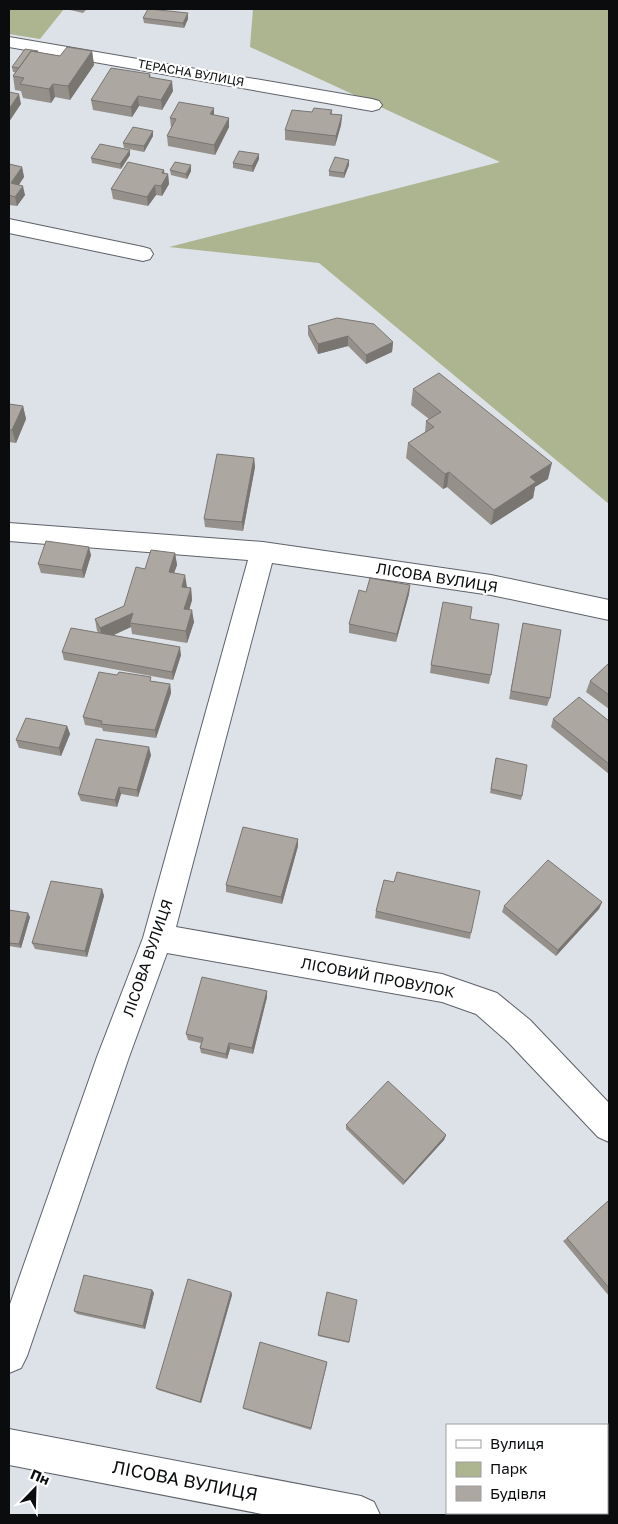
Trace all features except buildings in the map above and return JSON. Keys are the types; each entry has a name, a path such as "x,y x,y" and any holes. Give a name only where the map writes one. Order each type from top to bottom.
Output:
{"street":[{"name":"ТЕРАСНА ВУЛИЦЯ","path":"9,42 372,105"},
{"path":"9,226 143,254"},
{"name":"ЛІСОВА ВУЛИЦЯ","path":"9,532 263,552 491,585 609,610"},
{"name":"ЛІСОВА ВУЛИЦЯ","path":"9,1356 113,1057 158,938 263,552"},
{"name":"ЛІСОВИЙ ПРОВУЛОК","path":"158,938 442,988 486,1003 519,1031 609,1126"},
{"name":"ЛІСОВА ВУЛИЦЯ","path":"9,1447 361,1515"}],"green space":[{"path":"9,9 64,9 40,39 9,34"},
{"path":"253,9 609,9 609,504 319,263 169,247 500,162 250,47"}]}
